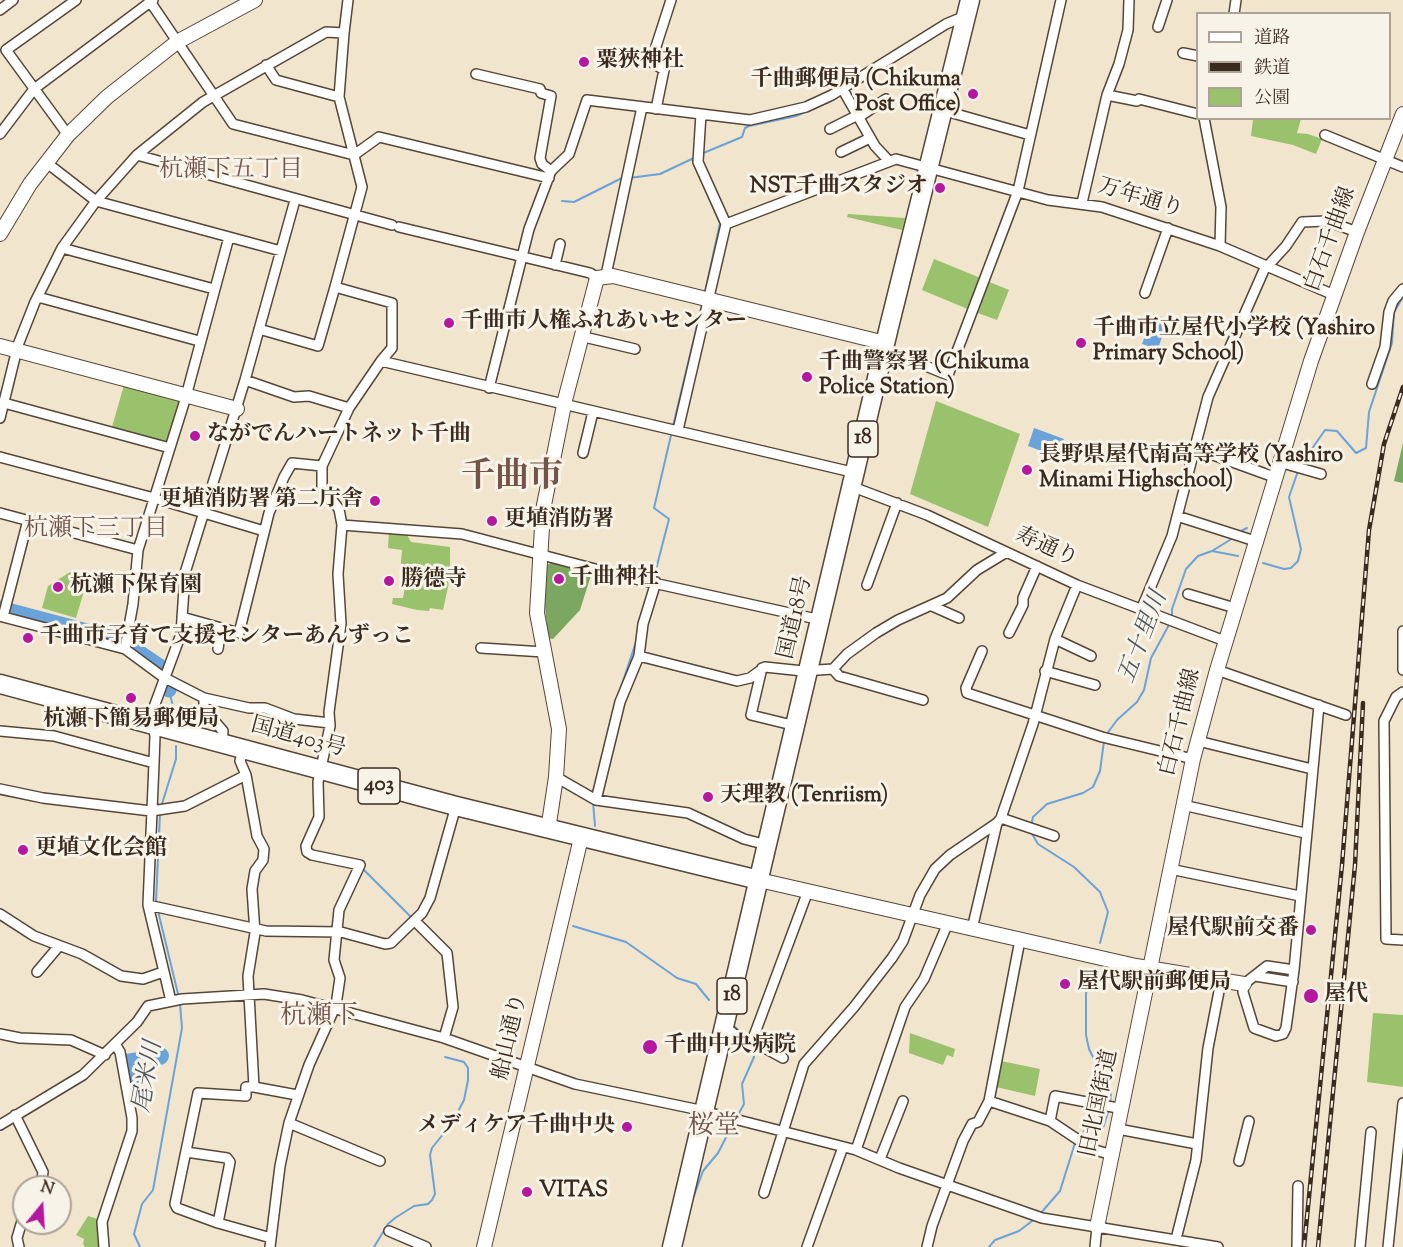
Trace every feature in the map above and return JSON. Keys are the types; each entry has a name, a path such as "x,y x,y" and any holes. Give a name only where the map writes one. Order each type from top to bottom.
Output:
{"highway":[{"name":"国道18号","path":"672,1247 885,343 970,0"},
{"name":"国道403号","path":"0,684 548,830 759,880"}],"street":[{"path":"0,10 13,0"},
{"path":"68,135 6,50 76,0"},
{"path":"0,234 13,210 68,135 107,97 177,42 255,0"},
{"path":"259,329 318,346 356,215 362,187 339,97 348,0"},
{"path":"656,109 664,70 651,62 670,0"},
{"path":"137,155 396,226 885,343 891,352 948,375 1018,191 1061,0"},
{"path":"1082,203 1107,95 1119,64 1128,30 1129,0"},
{"path":"1158,27 1167,0"},
{"path":"0,134 34,89 151,1 233,124 354,155"},
{"path":"489,388 529,229 550,174 569,154 587,99 750,120 806,107 843,90 946,24 958,19 964,20"},
{"path":"0,418 17,350 38,297 62,248 96,201 137,155 214,95 326,32 344,33"},
{"path":"1183,52 1196,56"},
{"path":"266,65 276,80 339,97"},
{"path":"476,74 540,89 541,93 551,96 540,158 550,174"},
{"path":"726,224 889,161 870,138 843,90"},
{"path":"1107,95 1137,101 1139,99 1196,114"},
{"path":"830,129 859,116 886,99"},
{"path":"548,830 556,777 558,722 537,613 539,555 547,485 580,336 602,277 642,107"},
{"path":"942,110 1030,135"},
{"path":"674,430 726,224 698,157 701,114"},
{"name":"白石千曲線","path":"1149,969 1193,759 1225,641 1274,477 1334,295 1403,114"},
{"path":"1204,120 1221,207 1220,246"},
{"path":"1325,135 1403,167"},
{"path":"354,155 379,137 550,174"},
{"path":"841,152 870,138"},
{"name":"万年通り","path":"889,161 896,159 1048,200 1082,203 1168,228 1220,246 1334,295"},
{"path":"47,163 96,201 281,251"},
{"path":"176,1000 163,972 148,905 154,763 151,715 163,677 181,634 185,573 237,409 295,200"},
{"path":"1141,610 1165,554 1177,516 1208,397 1225,355 1268,267 1302,222 1327,221 1357,232"},
{"path":"1145,293 1168,228"},
{"path":"126,645 138,550 170,448 229,237"},
{"path":"555,265 560,244"},
{"path":"62,248 214,289"},
{"path":"297,1095 254,1087 246,1088 246,1095 198,1093 175,1204 177,1208 270,1242 280,1166 289,1123 297,1095 334,1008 340,978 335,969 339,910 360,865 307,852 306,846 319,817 320,771 330,723 341,624 338,574 342,525 339,509 322,487 322,466 349,408 392,348 392,303 335,287"},
{"path":"1372,384 1385,347 1389,312 1393,301 1403,289"},
{"path":"38,297 199,341"},
{"path":"580,336 635,349"},
{"path":"0,345 237,409"},
{"name":"寿通り","path":"381,361 674,430 854,480 897,503 1077,585 1225,641"},
{"path":"245,380 294,397 309,396 349,408"},
{"path":"4,403 170,448"},
{"path":"583,453 593,412"},
{"path":"1194,447 1274,477"},
{"path":"0,457 154,498 264,531"},
{"path":"1279,462 1321,474"},
{"path":"182,617 239,633 269,513 292,463 322,466"},
{"path":"867,585 897,503"},
{"path":"0,513 138,550"},
{"path":"1177,516 1255,541"},
{"path":"28,520 3,613 126,645 163,677 204,698 249,708 265,708 294,719 330,723"},
{"path":"342,525 462,534 539,555 821,620"},
{"path":"639,656 737,681 750,678 762,668 809,671 833,669 847,654 876,633 904,617 947,598 977,570 1005,552"},
{"path":"1009,633 1023,605 1023,597 1037,566"},
{"path":"596,800 620,702 639,656 652,582"},
{"path":"972,929 999,821 1035,716 1055,639 1077,585"},
{"path":"1188,594 1235,608"},
{"path":"932,606 959,618"},
{"path":"218,649 221,628"},
{"path":"1403,631 1403,670"},
{"path":"1055,639 1090,656"},
{"path":"481,648 544,652"},
{"path":"982,651 975,675 966,688 967,693 1105,738 1193,759"},
{"path":"762,668 751,715 796,726"},
{"path":"833,669 839,676 923,700"},
{"path":"1217,670 1346,715"},
{"path":"1045,671 1095,686"},
{"path":"1403,692 1396,696 1384,721 1386,939 1403,940"},
{"path":"204,698 204,709 224,731 222,744"},
{"path":"1294,970 1267,966 1250,980 1248,1013 1254,1028 1276,1036 1283,1034 1286,1028 1293,982 1294,970 1300,896 1305,833 1319,705"},
{"path":"0,731 54,736 154,763"},
{"path":"1198,741 1312,769"},
{"path":"243,750 240,761 246,775 257,836 264,849 263,860 255,871 252,889 255,927 248,993 254,1087"},
{"path":"0,789 43,798 151,811 185,806 246,775"},
{"path":"556,777 596,800 688,813 744,839 768,845"},
{"path":"1184,805 1305,833"},
{"path":"148,905 266,931 337,933 385,944 391,943 415,921 430,898 456,806"},
{"path":"764,1193 804,1064 854,1007 892,958 903,941 931,874 942,861 999,821 1031,827 1054,837"},
{"name":"船山通り","path":"484,1247 581,838"},
{"path":"1170,869 1300,896"},
{"path":"759,880 1149,969 1221,981 1293,982"},
{"path":"749,1042 808,891"},
{"path":"0,914 34,936 82,954 121,976 143,979 163,972"},
{"path":"415,921 447,953 453,1007 444,1038"},
{"path":"856,1150 905,1008 924,979 948,923"},
{"path":"927,1247 963,1141 972,1124 978,1122 989,1101 1020,940"},
{"path":"37,972 59,946"},
{"name":"旧北国街道","path":"1095,1247 1097,1227 1118,1130 1114,1107 1149,969"},
{"path":"1176,1239 1196,1160 1208,1049 1221,981"},
{"path":"0,1125 83,1075 137,1022 148,1006 176,1000 248,993 302,1000 334,1008 444,1038 575,1084 735,1119 856,1150 1038,1216 1218,1247"},
{"path":"724,1026 749,1042 783,1058"},
{"path":"0,1034 20,1038 71,1040 101,1051 105,1055"},
{"path":"104,1247 102,1222 132,1131 132,1118 120,1052 116,1044"},
{"path":"1050,1121 1055,1096 1114,1107"},
{"path":"880,1159 903,1101"},
{"path":"989,1101 1050,1121 1092,1149 1112,1155"},
{"path":"1388,1247 1398,1191 1403,1103"},
{"path":"15,1115 43,1175"},
{"path":"1239,1161 1249,1121"},
{"path":"289,1123 380,1161"},
{"path":"1118,1130 1197,1144"},
{"path":"1360,1247 1371,1132"},
{"path":"807,1247 843,1147"},
{"path":"186,1152 227,1158 230,1162 218,1223"},
{"path":"1297,1247 1298,1186"},
{"path":"388,1231 426,1247"}],"green space":[{"path":"1253,120 1301,120 1297,133 1322,139 1316,154 1293,145 1251,136"},
{"path":"848,214 905,218 902,230 847,217"},
{"path":"934,259 983,279 970,310 922,290"},
{"path":"987,281 1009,290 997,320 975,312"},
{"path":"124,385 181,401 168,443 112,427"},
{"path":"936,401 1020,434 988,527 910,494"},
{"path":"1403,443 1403,483 1394,481"},
{"path":"389,531 406,533 411,542 450,547 450,578 443,610 430,608 429,611 417,610 392,604 393,598 403,598 407,577 400,575 402,550 388,548"},
{"path":"552,562 592,572 580,610 553,639 548,638 544,594 545,566"},
{"path":"70,572 84,591 76,618 42,608 48,586"},
{"path":"1373,1013 1403,1015 1403,1087 1367,1082"},
{"path":"910,1033 955,1049 953,1057 947,1055 943,1065 909,1053"},
{"path":"1001,1061 1040,1069 1035,1096 996,1087"},
{"path":"88,1216 98,1219 100,1247 85,1247 84,1239 76,1235"}],"water":[{"path":"1153,314 1168,319 1158,349 1142,344"},
{"path":"1034,428 1064,439 1058,457 1028,446"},
{"path":"160,1047 166,1050 169,1056 166,1062 160,1065 154,1062 151,1056 154,1050"},
{"path":"139,1052 145,1082 131,1085 125,1054"}],"waterway":[{"path":"848,91 921,45"},
{"path":"701,154 742,137 745,128 749,126 796,116 831,101"},
{"path":"629,178 660,174 696,157"},
{"path":"692,159 720,223 705,292"},
{"path":"562,201 574,202 622,178"},
{"name":"五十里川","path":"1300,466 1325,430 1337,431 1356,453 1366,448 1369,412 1392,343 1394,312 1403,297"},
{"path":"673,426 701,309"},
{"path":"653,581 669,519 654,508 672,431"},
{"name":"五十里川","path":"1263,563 1284,569 1291,568 1298,561 1301,549 1289,497 1298,471"},
{"path":"1239,532 1247,528"},
{"path":"1212,551 1233,538"},
{"name":"五十里川","path":"1172,618 1172,609 1186,569 1198,556 1212,551 1238,556"},
{"name":"尾米川","path":"0,608 121,640 161,667"},
{"name":"五十里川","path":"1106,735 1117,720 1137,702 1144,690 1151,658 1170,623"},
{"path":"620,690 636,642"},
{"name":"尾米川","path":"168,686 169,690"},
{"path":"169,690 176,719"},
{"path":"596,783 611,719"},
{"name":"五十里川","path":"1031,826 1033,817 1047,804 1083,793 1093,787 1100,771 1104,741"},
{"name":"尾米川","path":"161,807 176,759 176,746"},
{"path":"593,802 595,826"},
{"name":"尾米川","path":"156,901 160,814"},
{"name":"五十里川","path":"1031,832 1038,844 1074,867 1100,892 1108,912 1100,943"},
{"path":"364,870 413,919"},
{"name":"尾米川","path":"158,911 179,998"},
{"path":"573,926 626,942 677,978 696,984 709,1000"},
{"name":"五十里川","path":"1089,971 1086,994 1086,1035 1089,1049 1111,1093 1110,1103"},
{"name":"尾米川","path":"140,1247 134,1234 142,1204 153,1190 182,1028 180,1004"},
{"path":"734,1026 746,1038"},
{"path":"737,1117 744,1104 742,1084 754,1057 751,1045"},
{"path":"374,1247 388,1224 414,1206 428,1204 435,1194 430,1155 432,1148 452,1123 464,1100 468,1080 468,1068 464,1062 445,1057"},
{"name":"五十里川","path":"1079,1138 1084,1131 1103,1128 1109,1109"},
{"path":"692,1201 703,1171 718,1153 734,1122"},
{"name":"五十里川","path":"1040,1214 1060,1191 1075,1143"},
{"name":"五十里川","path":"989,1247 995,1240 1019,1231 1036,1218"}],"railway":[{"path":"1304,1247 1342,865 1369,530 1384,444 1403,387"},
{"path":"1318,1247 1355,865 1363,703"}],"place":[{"name":"粟狹神社","path":"584,62"},
{"name":"千曲郵便局 (Chikuma Post Office)","path":"973,94"},
{"name":"NST千曲スタジオ","path":"940,188"},
{"name":"千曲市人権ふれあいセンター","path":"449,323"},
{"name":"千曲市立屋代小学校 (Yashiro Primary School)","path":"1081,343"},
{"name":"千曲警察署 (Chikuma Police Station)","path":"807,377"},
{"name":"ながでんハートネット千曲","path":"195,436"},
{"name":"長野県屋代南高等学校 (Yashiro Minami Highschool)","path":"1027,470"},
{"name":"更埴消防署 第二庁舎","path":"375,501"},
{"name":"更埴消防署","path":"492,521"},
{"name":"千曲神社","path":"559,579"},
{"name":"勝德寺","path":"389,581"},
{"name":"杭瀬下保育園","path":"58,587"},
{"name":"千曲市子育て支援センターあんずっこ","path":"28,638"},
{"name":"杭瀬下簡易郵便局","path":"131,698"},
{"name":"天理教 (Tenriism)","path":"708,797"},
{"name":"更埴文化会館","path":"23,850"},
{"name":"屋代駅前交番","path":"1311,930"},
{"name":"屋代駅前郵便局","path":"1065,984"},
{"name":"屋代","path":"1311,996"},
{"name":"千曲中央病院","path":"650,1047"},
{"name":"メディケア千曲中央","path":"627,1127"},
{"name":"VITAS","path":"527,1192"}],"district":[{"name":"杭瀬下五丁目","path":"231,172"},
{"name":"千曲市","path":"512,480"},
{"name":"杭瀬下三丁目","path":"96,531"},
{"name":"杭瀬下","path":"319,1019"},
{"name":"桜堂","path":"714,1129"}]}
